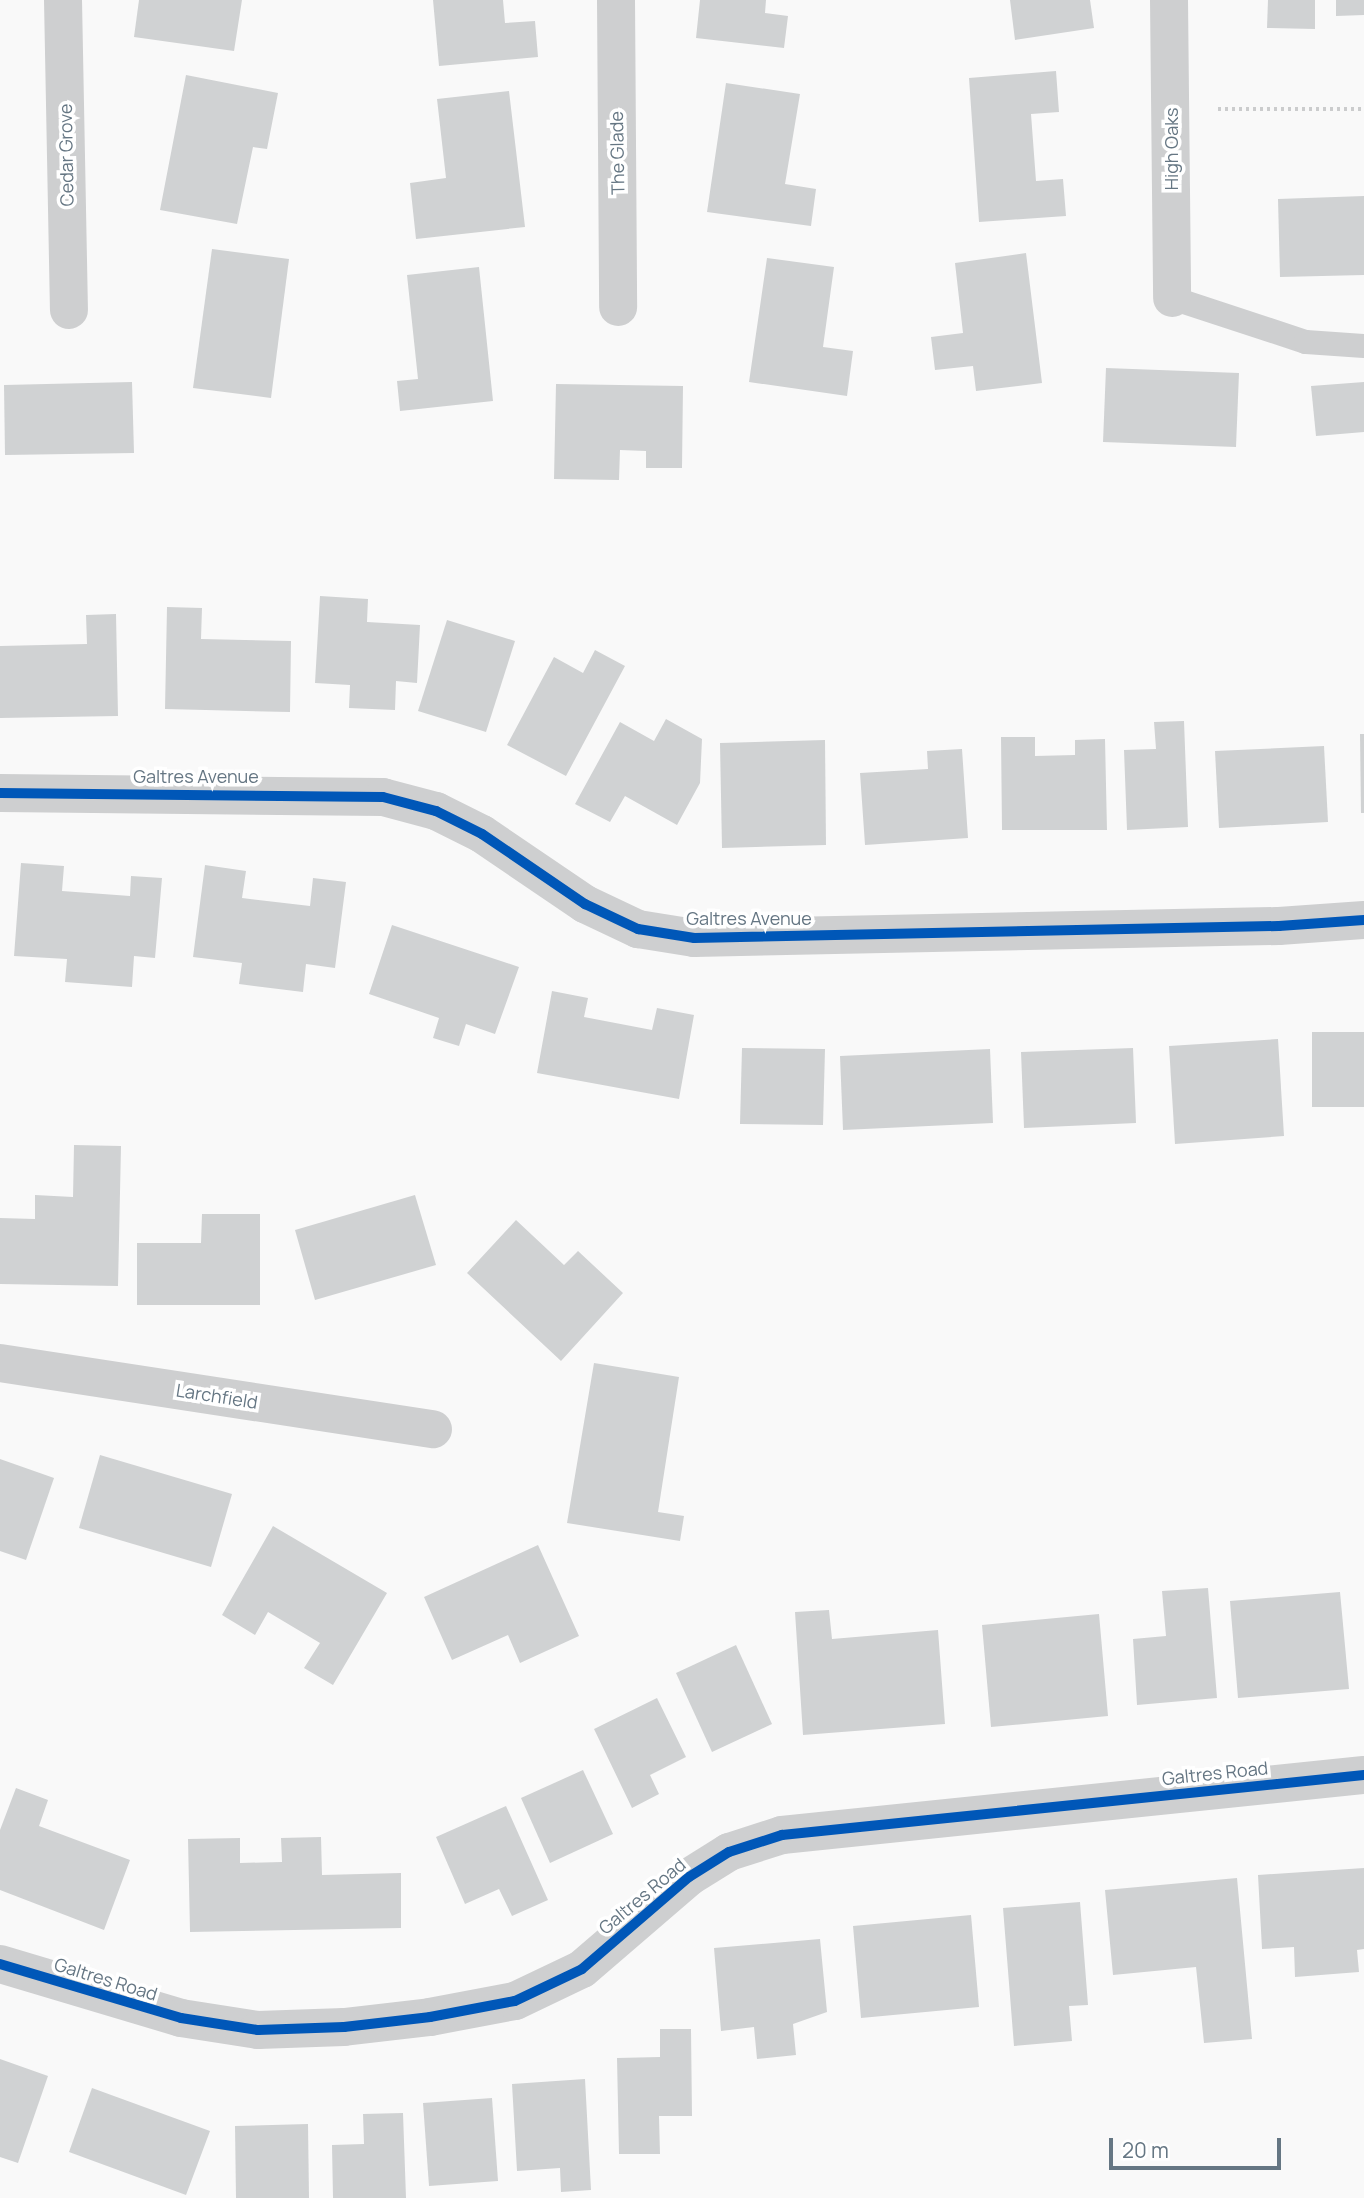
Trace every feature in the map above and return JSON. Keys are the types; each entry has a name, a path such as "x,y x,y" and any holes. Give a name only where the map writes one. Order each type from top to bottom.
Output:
{"street":[{"name":"Cedar Grove","path":"63,0 69,310"},
{"name":"The Glade","path":"615,0 618,307"},
{"name":"High Oaks","path":"1169,0 1172,298"},
{"name":"Galtres Avenue","path":"0,793 383,797 436,811 482,834 584,904 638,929 694,938 1279,926 1364,920"},
{"name":"Larchfield","path":"0,1363 433,1429"},
{"name":"Galtres Road","path":"0,1964 169,2015 258,2030 344,2027 430,2017 515,2001 582,1969 689,1877 729,1852 782,1835 1364,1775"}],"lane":[{"path":"1172,298 1306,342 1364,346"}],"path":[{"path":"1171,109 1364,109"}],"building":[{"path":"139,0 242,0 234,51 134,37"},
{"path":"433,0 503,0 505,23 535,21 538,57 439,66"},
{"path":"700,0 766,0 765,13 788,16 784,48 696,38"},
{"path":"1010,0 1090,0 1094,28 1015,40"},
{"path":"1268,0 1315,0 1315,29 1267,28"},
{"path":"1336,0 1364,0 1364,15 1336,16"},
{"path":"1056,71 1059,112 1031,114 1036,181 1063,179 1066,216 979,222 969,78"},
{"path":"186,75 278,93 267,149 253,147 237,224 160,210"},
{"path":"726,83 800,94 785,184 816,189 811,226 707,212"},
{"path":"509,91 525,227 416,239 410,183 446,178 437,99"},
{"path":"1364,196 1364,275 1280,277 1278,199"},
{"path":"212,249 289,259 271,398 193,388"},
{"path":"1026,253 1042,383 976,391 973,366 935,370 931,337 963,333 955,263"},
{"path":"767,258 834,267 823,347 853,351 847,396 749,382"},
{"path":"479,267 493,401 400,411 397,381 418,379 407,275"},
{"path":"1106,368 1239,373 1236,447 1103,442"},
{"path":"132,382 134,453 5,455 4,385"},
{"path":"1364,382 1364,432 1316,436 1311,386"},
{"path":"556,384 683,386 682,468 646,468 646,451 620,450 619,480 554,479"},
{"path":"320,596 368,599 367,622 420,625 417,683 396,681 395,710 349,708 350,685 315,683"},
{"path":"167,607 202,608 201,639 291,641 290,712 165,709"},
{"path":"116,614 118,716 0,718 0,646 87,644 86,615"},
{"path":"447,620 515,641 486,732 418,711"},
{"path":"595,650 625,666 566,776 507,745 554,657 583,673"},
{"path":"666,719 702,739 700,783 677,825 625,796 610,822 575,804 620,722 654,741"},
{"path":"1184,721 1188,827 1127,830 1124,750 1156,749 1154,722"},
{"path":"1360,734 1364,734 1364,813 1361,813"},
{"path":"1001,737 1035,737 1035,756 1075,755 1075,740 1105,739 1107,830 1002,830"},
{"path":"825,740 826,845 722,848 720,743"},
{"path":"1324,746 1328,822 1219,828 1215,751"},
{"path":"962,749 968,838 865,845 860,773 928,769 927,751"},
{"path":"21,863 64,866 62,891 130,896 131,876 162,878 155,958 134,956 132,987 65,982 67,959 14,956"},
{"path":"205,865 246,871 242,898 310,906 313,878 346,882 335,968 306,964 303,992 239,984 242,963 193,957"},
{"path":"392,925 519,967 495,1034 466,1024 459,1046 433,1038 439,1018 369,994"},
{"path":"552,991 588,998 584,1017 652,1030 657,1008 694,1015 679,1099 537,1073"},
{"path":"1312,1032 1364,1032 1364,1107 1312,1107"},
{"path":"1278,1039 1284,1136 1175,1144 1169,1046"},
{"path":"742,1048 825,1049 823,1125 740,1124"},
{"path":"1133,1048 1136,1123 1024,1128 1021,1052"},
{"path":"990,1049 993,1123 843,1130 840,1056"},
{"path":"74,1145 121,1146 118,1286 0,1284 0,1218 35,1219 35,1195 73,1197"},
{"path":"415,1195 436,1265 315,1300 295,1230"},
{"path":"202,1214 260,1214 260,1305 137,1305 137,1243 201,1243"},
{"path":"516,1220 564,1265 578,1251 623,1293 561,1361 467,1273"},
{"path":"594,1363 679,1377 658,1512 684,1516 680,1541 567,1523"},
{"path":"100,1455 232,1494 211,1567 79,1528"},
{"path":"0,1459 54,1478 26,1560 0,1551"},
{"path":"273,1526 387,1593 333,1685 304,1668 320,1643 268,1612 255,1635 222,1615"},
{"path":"538,1545 579,1636 520,1663 508,1635 452,1660 424,1597"},
{"path":"1208,1588 1217,1698 1137,1705 1133,1639 1166,1636 1162,1591"},
{"path":"1340,1592 1349,1689 1238,1698 1230,1601"},
{"path":"829,1610 832,1639 938,1630 945,1724 803,1735 795,1612"},
{"path":"1099,1614 1108,1716 991,1727 982,1625"},
{"path":"736,1645 772,1724 712,1752 676,1673"},
{"path":"657,1698 686,1757 650,1775 659,1794 632,1808 594,1729"},
{"path":"583,1770 613,1834 550,1863 521,1798"},
{"path":"16,1788 48,1800 39,1826 130,1860 104,1930 0,1890 0,1830"},
{"path":"506,1806 548,1900 512,1916 499,1889 465,1904 436,1837"},
{"path":"321,1837 322,1875 401,1873 401,1928 190,1932 188,1839 240,1838 240,1863 282,1862 281,1838"},
{"path":"1364,1868 1364,1949 1357,1950 1359,1972 1295,1977 1294,1947 1262,1949 1258,1875"},
{"path":"1237,1878 1252,2039 1204,2043 1196,1967 1113,1975 1105,1890"},
{"path":"1080,1902 1088,2005 1069,2006 1072,2041 1014,2046 1003,1908"},
{"path":"971,1915 979,2007 861,2018 853,1926"},
{"path":"820,1939 827,2012 793,2024 796,2055 757,2059 754,2027 721,2031 714,1948"},
{"path":"660,2029 691,2029 692,2116 659,2116 660,2154 619,2154 617,2058 660,2057"},
{"path":"0,2059 48,2076 18,2163 0,2157"},
{"path":"585,2079 591,2190 561,2192 560,2168 517,2171 512,2084"},
{"path":"92,2088 210,2131 186,2195 69,2152"},
{"path":"492,2098 498,2181 429,2186 423,2103"},
{"path":"403,2113 406,2198 333,2198 332,2145 364,2144 363,2114"},
{"path":"308,2124 309,2198 236,2198 235,2126"}],"cycle path":[{"path":"0,793 383,797 436,811 482,834 585,904 638,929 694,938 1279,926 1364,920"},
{"path":"0,1964 181,2018 258,2030 344,2027 430,2017 515,2001 582,1969 689,1877 729,1852 782,1835 1364,1775"}]}
